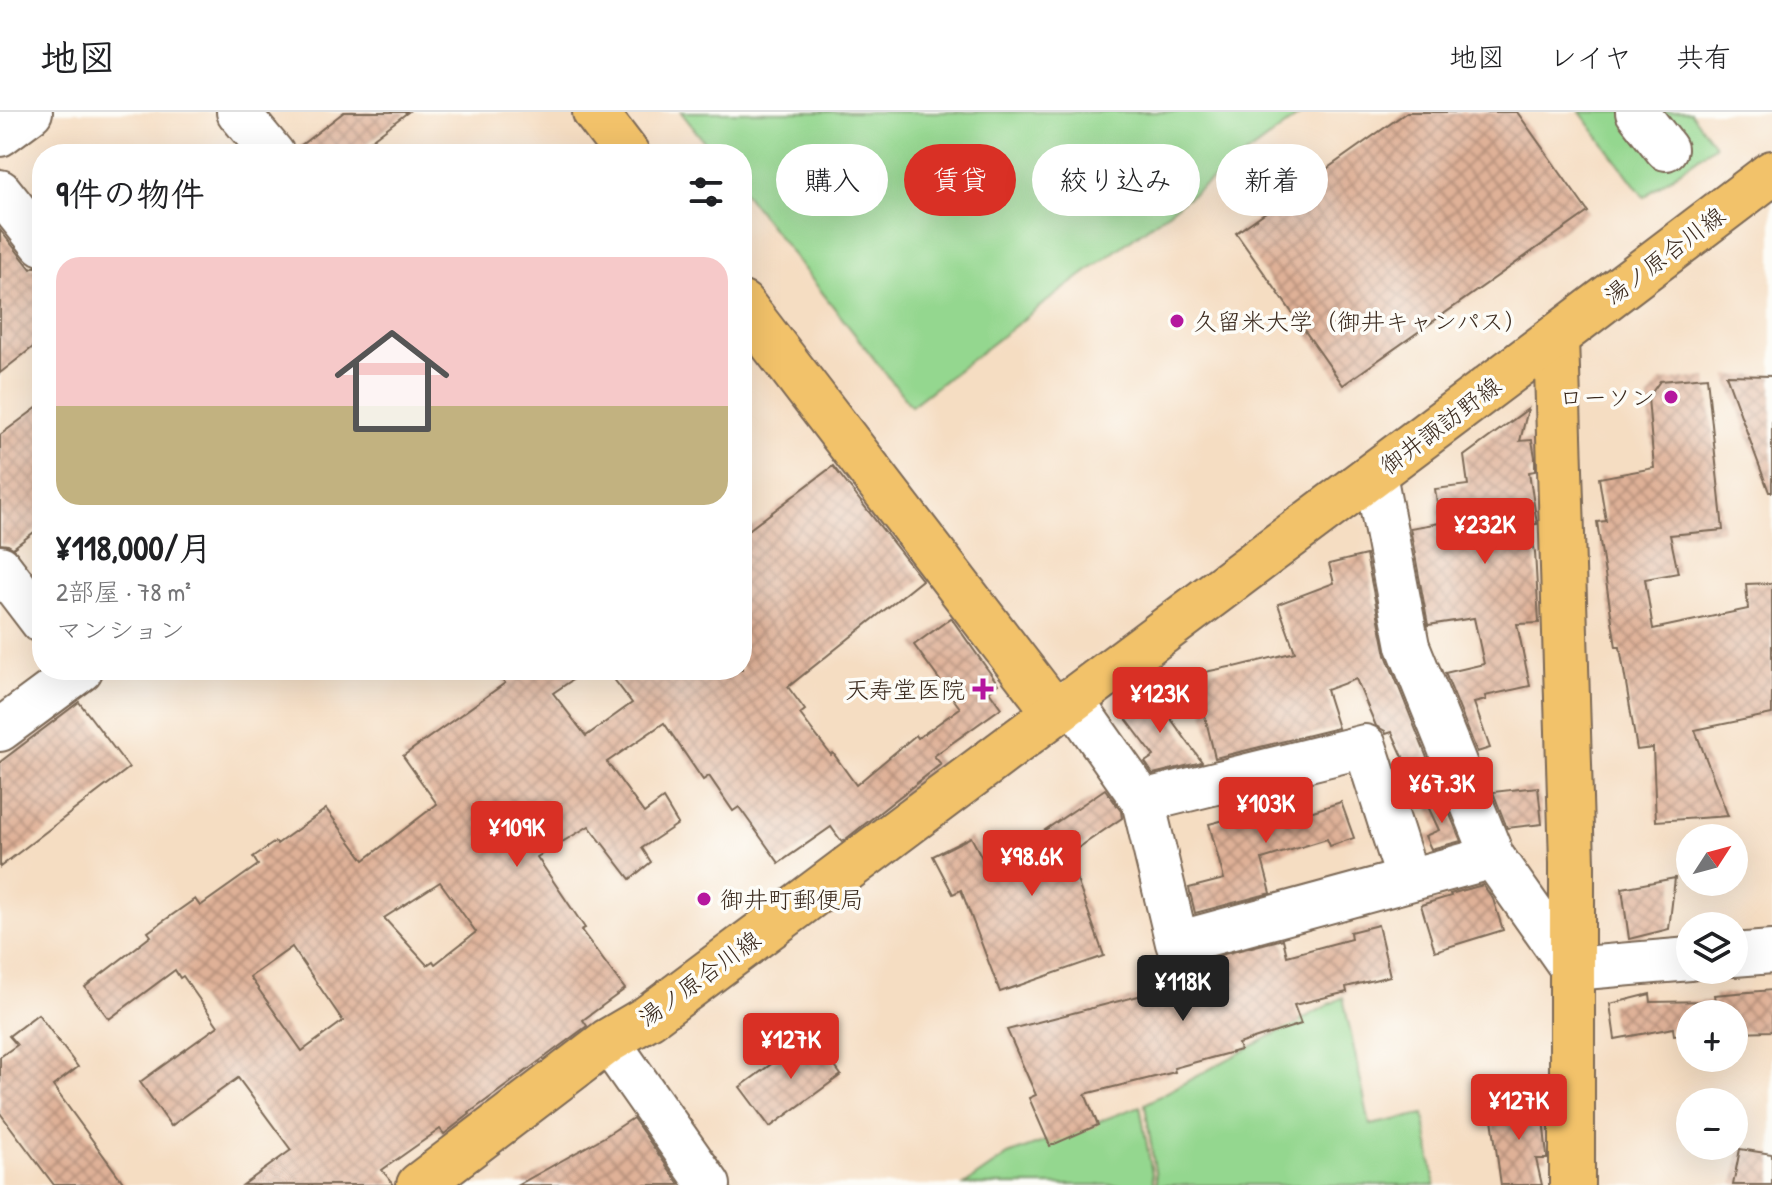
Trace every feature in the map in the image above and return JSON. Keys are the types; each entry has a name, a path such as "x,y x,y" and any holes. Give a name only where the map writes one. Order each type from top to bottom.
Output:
{"main road":[{"path":"595,112 619,144"},
{"name":"湯ノ原合川線","path":"1556,337 1772,173"},
{"path":"752,317 1063,706"},
{"path":"1556,337 1572,863 1572,1185"},
{"name":"御井諏訪野線","path":"1063,706 1556,337"},
{"name":"湯ノ原合川線","path":"419,1185 608,1041 649,1017 1063,706"}],"street":[{"path":"0,135 31,112"},
{"path":"238,112 265,144"},
{"path":"1637,112 1666,149"},
{"path":"0,191 32,231"},
{"path":"1375,474 1408,646 1493,857 1572,969 1676,960"},
{"path":"0,567 32,609"},
{"path":"0,730 67,680"},
{"path":"1063,706 1143,801 1177,943 1493,857"},
{"path":"1143,801 1365,746 1408,880"},
{"path":"1748,954 1772,952"},
{"path":"608,1041 709,1185"}],"green space":[{"path":"681,112 1304,112 1261,144 1216,144 1216,177 1200,189 1200,144 1032,144 1032,216 1163,216 911,406 752,203 752,144 706,144"},
{"path":"1580,112 1690,112 1715,145 1644,197"},
{"path":"1343,997 1370,1125 1424,1114 1435,1185 1157,1185 1145,1104"},
{"path":"1140,1106 1154,1185 964,1185 1008,1155"}],"building":[{"path":"344,112 408,112 366,144 302,144"},
{"path":"1407,112 1517,112 1588,212 1343,385 1236,233 1260,216 1328,216 1328,168"},
{"path":"0,230 32,268 32,348 0,373"},
{"path":"1726,375 1772,376 1772,492 1769,492"},
{"path":"1707,377 1723,530 1670,535 1678,573 1645,579 1653,629 1748,609 1746,584 1772,583 1772,714 1695,730 1728,816 1656,821 1653,748 1637,750 1620,647 1616,647 1597,522 1606,521 1599,478 1654,468 1648,398 1660,381"},
{"path":"1528,409 1520,441 1532,440 1535,457 1535,471 1529,472 1537,524 1529,525 1535,552 1539,623 1517,624 1530,686 1485,696 1486,700 1474,703 1490,748 1477,752 1445,673 1484,664 1474,618 1428,625 1410,528 1440,523 1435,489 1468,485 1464,456"},
{"path":"32,411 32,534 13,548 0,544 0,435"},
{"path":"833,466 922,580 788,687 805,710 800,714 856,785 916,735 918,738 960,708 914,645 951,618 998,684 989,691 1001,708 934,756 941,764 842,842 831,827 779,863 739,807 733,811 709,776 703,780 664,723 607,762 644,813 663,799 678,824 642,848 651,862 630,879 589,826 537,857 585,928 581,930 625,989 583,1020 587,1026 444,1134 440,1129 382,1170 394,1185 243,1185 291,1150 238,1078 171,1126 140,1082 218,1026 183,976 180,978 175,970 109,1019 85,987 151,936 148,932 195,899 200,906 258,865 253,857 326,809 364,860 437,804 403,756 505,683 503,680 572,680 553,693 586,736 632,703 615,680 752,680 752,527","holes":["440,882 476,932 435,964 433,961 427,965 384,918","292,947 343,1021 302,1051 250,977"]},
{"path":"1366,555 1386,655 1431,768 1411,775 1392,732 1386,734 1376,726 1356,679 1326,690 1338,728 1215,758 1195,674 1295,652 1278,604 1334,583 1329,564"},
{"path":"1150,690 1202,762 1153,774 1145,762 1154,756 1121,712"},
{"path":"79,702 129,768 0,867 0,762"},
{"path":"1302,786 1310,812 1341,802 1354,838 1330,846 1327,839 1262,859 1271,893 1195,913 1189,888 1224,879 1209,824 1271,808 1267,795"},
{"path":"1538,787 1542,824 1507,828 1493,792"},
{"path":"1105,789 1121,811 1122,818 1068,855 1104,956 1000,992 961,890 953,894 933,856 971,837 988,869"},
{"path":"1443,798 1461,841 1431,849 1425,836 1439,830 1425,800"},
{"path":"1675,878 1669,929 1629,939 1622,888"},
{"path":"1483,885 1493,899 1503,930 1435,951 1421,905"},
{"path":"1378,925 1390,976 1346,987 1347,992 1294,1005 1301,1024 1238,1044 1240,1050 1174,1068 1175,1072 1085,1094 1098,1125 1050,1146 1029,1098 1036,1095 1007,1030 1181,985 1178,966 1283,939 1287,956 1351,939 1350,932"},
{"path":"1772,990 1772,1031 1748,1032 1748,1000 1715,1000 1714,995"},
{"path":"1650,994 1651,1002 1676,1002 1676,1035 1673,1028 1615,1039 1610,1004"},
{"path":"38,1014 78,1067 53,1086 125,1185 54,1185 0,1113 0,1057 17,1045 9,1036"},
{"path":"812,1034 841,1075 770,1127 740,1087"},
{"path":"1541,1101 1547,1159 1536,1159 1542,1185 1501,1185 1490,1104"},
{"path":"633,1118 680,1185 518,1185 604,1137"},
{"path":"1748,1150 1772,1154 1772,1185 1733,1185 1738,1160 1748,1160"}],"place":[{"name":"久留米大学（御井キャンパス）","path":"1177,321"},
{"name":"ローソン","path":"1671,397"},
{"name":"天寿堂医院","path":"983,689"},
{"name":"御井町郵便局","path":"704,899"}]}
